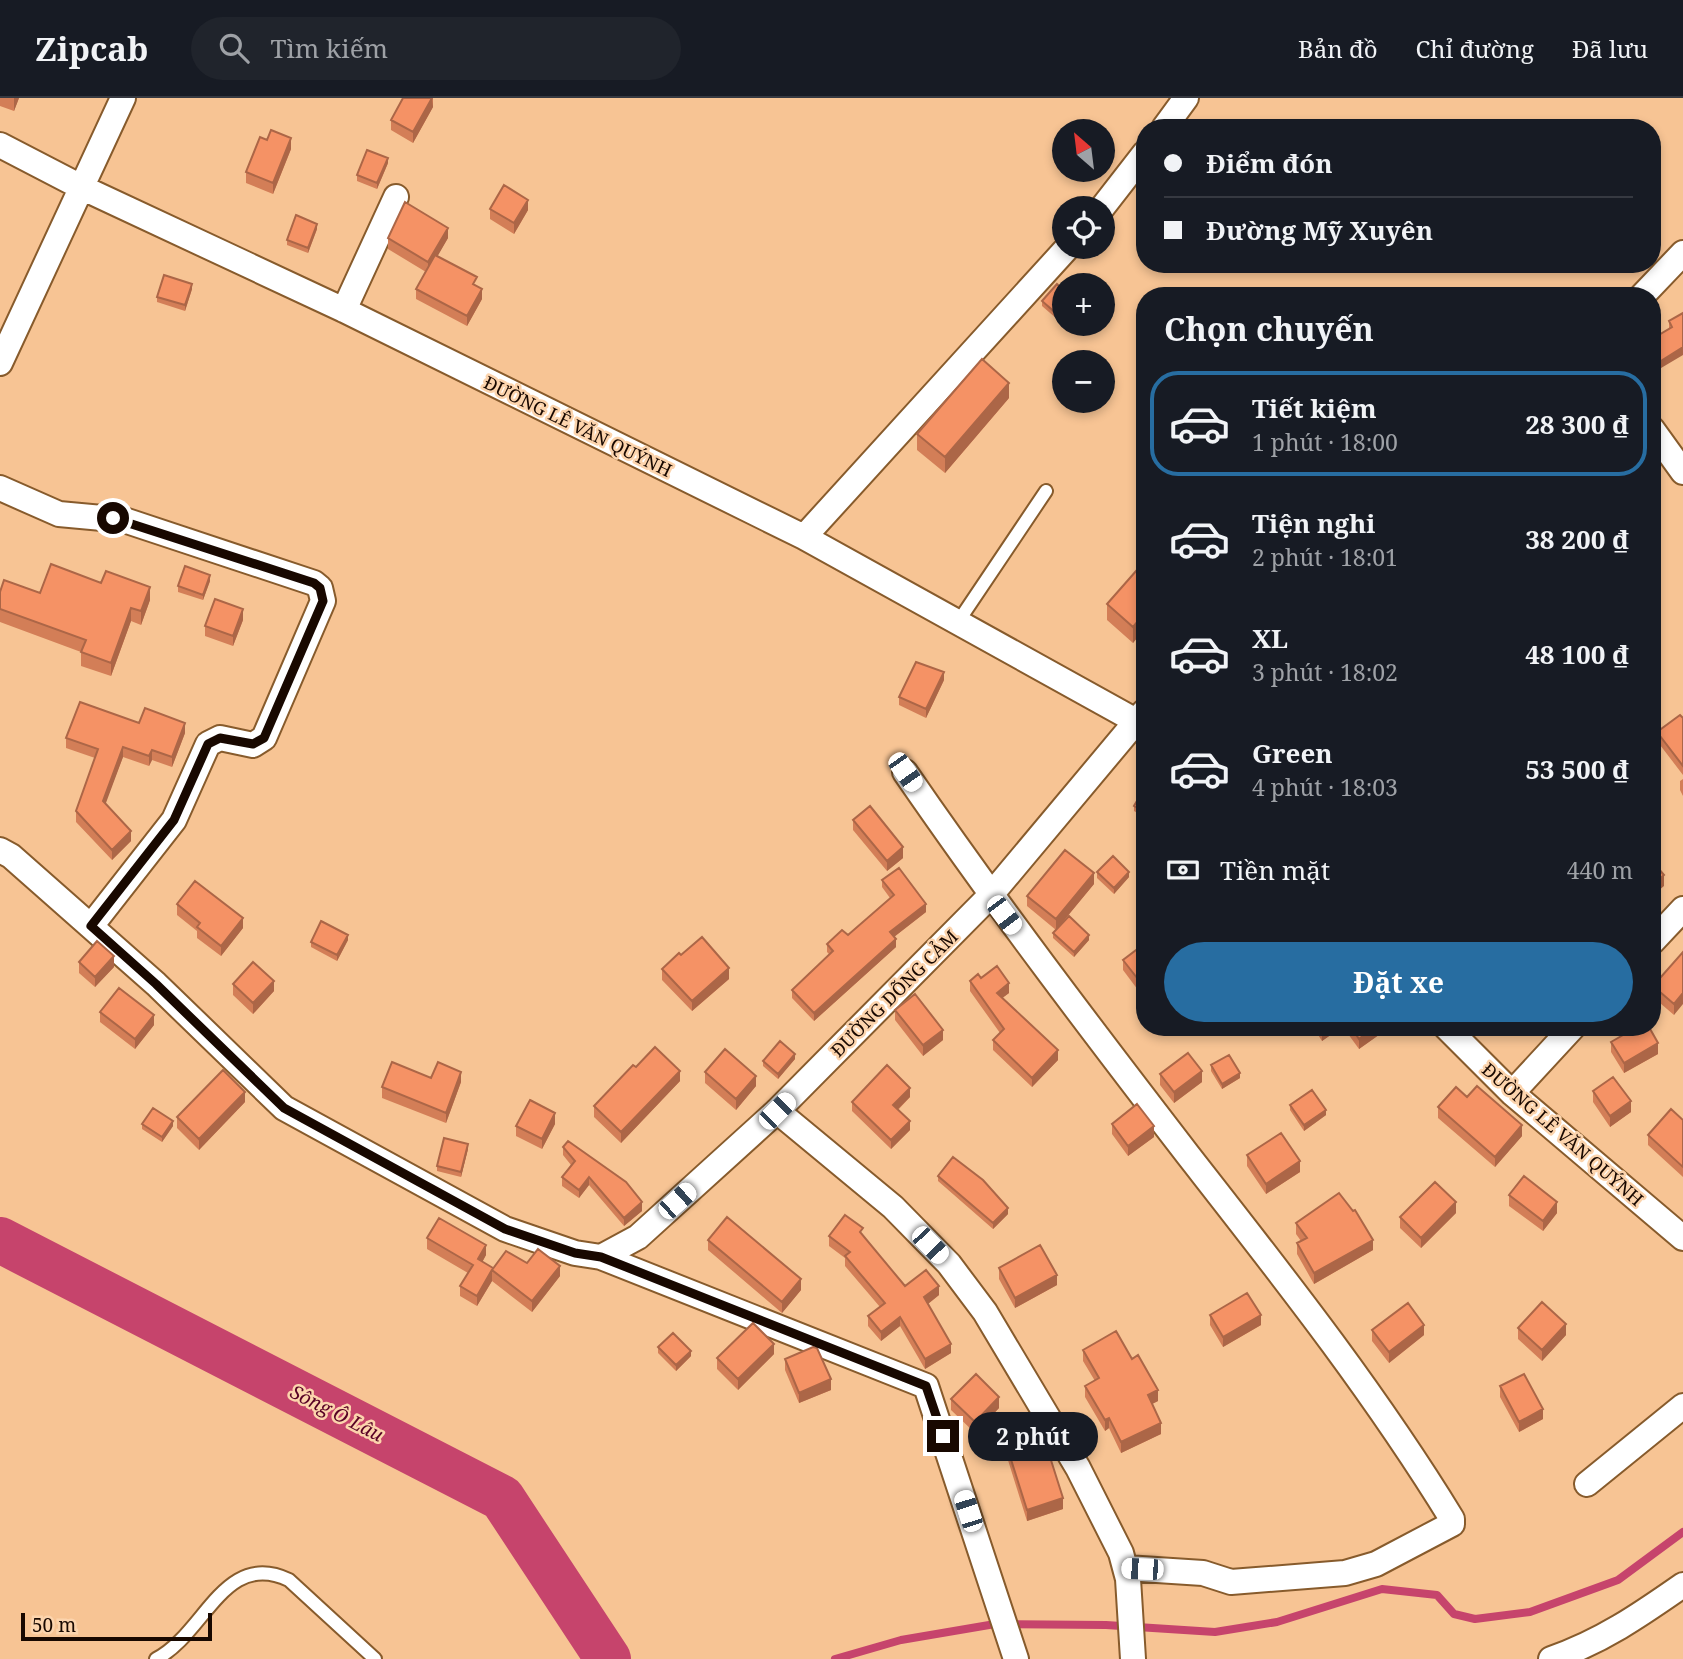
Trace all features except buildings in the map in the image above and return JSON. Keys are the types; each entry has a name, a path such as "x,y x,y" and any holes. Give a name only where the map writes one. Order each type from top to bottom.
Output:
{"street":[{"path":"0,363 6,336 83,188 123,98"},
{"path":"1171,119 1186,98"},
{"name":"ĐƯỜNG LÊ VĂN QUÝNH","path":"0,145 83,188 344,310 804,537 1136,718"},
{"path":"1111,196 1136,164"},
{"path":"344,310 396,197"},
{"path":"1651,287 1683,253"},
{"path":"804,537 1057,259"},
{"path":"1661,441 1683,472"},
{"path":"0,488 59,514 124,520 314,583 323,594 323,601 264,738 253,744 220,738 208,744 174,820 91,926"},
{"name":"ĐƯỜNG DÕNG CẢM","path":"601,1257 638,1237 777,1111 990,896 1136,728"},
{"path":"905,772 990,896 1334,1341 1409,1448 1452,1519 1452,1524 1439,1533 1360,1570 1245,1583 1231,1582 1203,1573 1127,1574"},
{"path":"0,850 11,856 156,984 284,1108 505,1229 575,1253 601,1257 926,1386 1016,1659"},
{"path":"1661,933 1683,909"},
{"name":"ĐƯỜNG LÊ VĂN QUÝNH","path":"1455,1036 1512,1093 1683,1238"},
{"path":"1512,1093 1565,1036"},
{"path":"777,1111 893,1207 949,1264 985,1312 1025,1375 1113,1534 1127,1574 1133,1659"},
{"path":"1587,1484 1683,1406"},
{"path":"1551,1659 1583,1648 1619,1630 1683,1585"}],"lane":[{"path":"958,622 1046,491"},
{"path":"156,1659 170,1652 185,1638 225,1589 240,1577 272,1572 289,1580 375,1659"}],"waterway":[{"name":"Sông Ô Lâu","path":"0,1240 502,1498 608,1659"},
{"path":"835,1659 901,1640 995,1624 1106,1625 1215,1632 1277,1622 1382,1589 1437,1595 1454,1614 1475,1619 1530,1612 1618,1580 1683,1532"}],"route":[{"path":"113,518 314,583 320,588 323,601 264,738 253,744 220,738 208,744 174,820 91,926 156,984 284,1108 505,1229 575,1253 601,1257 926,1386 943,1436"}]}
